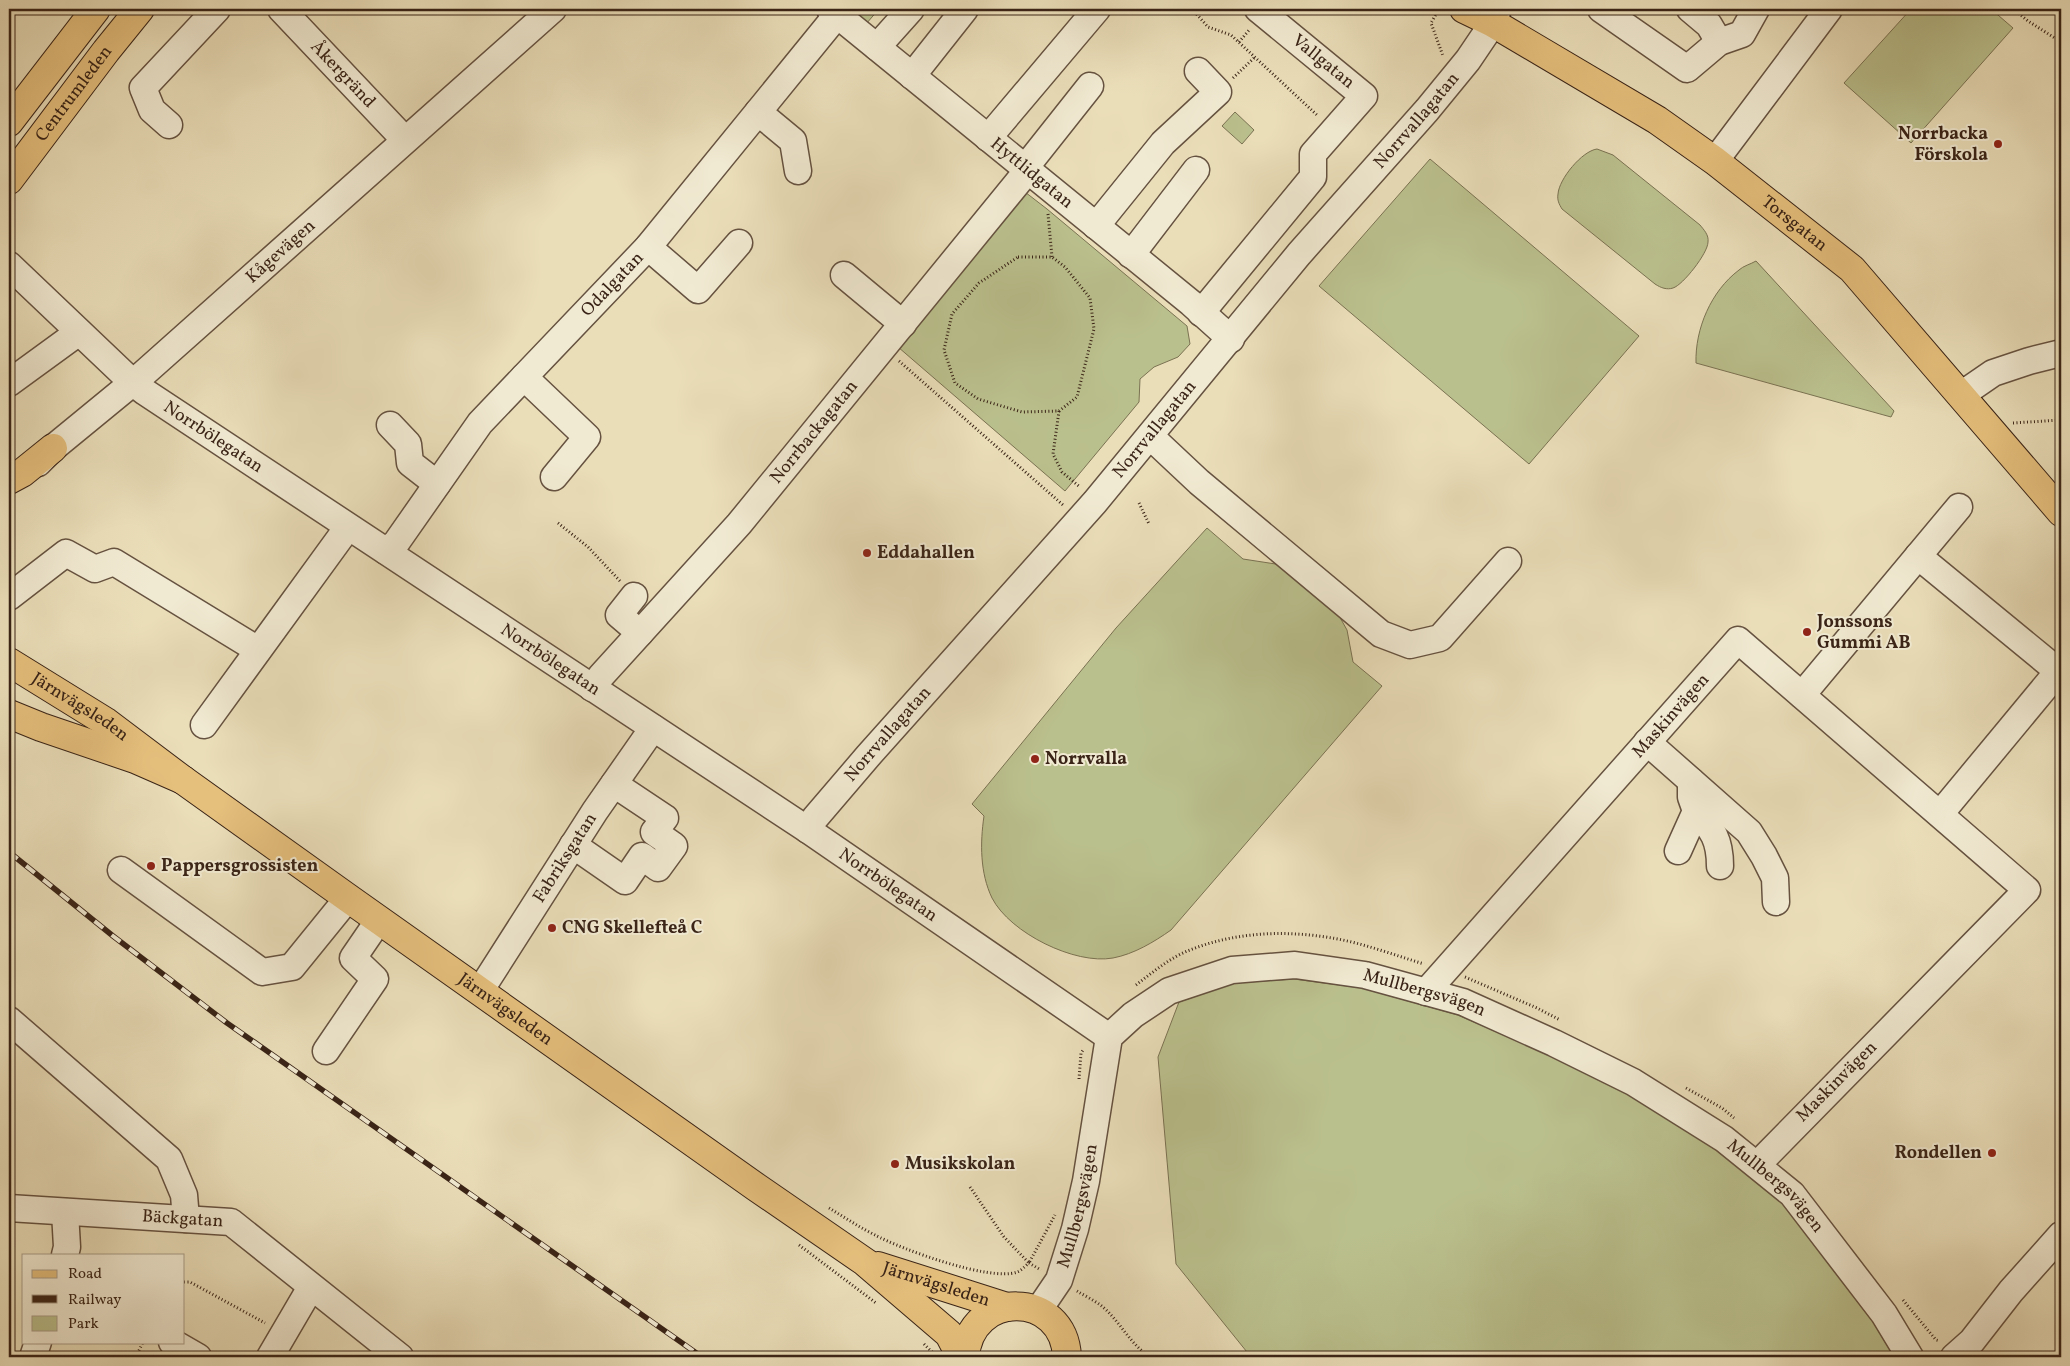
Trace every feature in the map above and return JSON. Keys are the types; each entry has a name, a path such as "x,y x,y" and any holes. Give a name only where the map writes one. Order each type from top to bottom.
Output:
{"main road":[{"name":"Centrumleden","path":"9,122 96,9"},
{"name":"Centrumleden","path":"9,180 100,58 140,9"},
{"name":"Torsgatan","path":"1464,9 1495,16 1657,120 1715,161 1852,269 2061,512"},
{"path":"9,480 22,473 53,448"},
{"name":"Järnvägsleden","path":"9,662 106,722 183,780 348,898 756,1187 866,1262 949,1334 963,1357"},
{"name":"Järnvägsleden","path":"9,682 149,754"},
{"path":"9,714 135,759 183,780"},
{"name":"Järnvägsleden","path":"866,1262 1007,1307 1018,1306 1038,1311"},
{"path":"963,1357 968,1339 977,1324 991,1313 1007,1307"},
{"path":"1038,1311 1047,1316 1060,1331 1064,1340 1067,1357"}],"street":[{"path":"169,125 152,110 143,88 218,9"},
{"name":"Åkergränd","path":"281,9 405,140"},
{"name":"Kågevägen","path":"9,492 53,448 132,382 553,9"},
{"path":"877,47 911,9"},
{"path":"912,76 965,9"},
{"path":"988,138 1097,9"},
{"name":"Vallgatan","path":"1258,9 1364,96 1332,130"},
{"path":"1601,9 1687,70 1719,42 1742,34 1756,9"},
{"path":"1690,9 1709,25 1719,42"},
{"path":"1715,161 1829,9"},
{"name":"Hyttlidgatan","path":"834,12 1231,339"},
{"name":"Odalgatan","path":"386,551 396,542 480,423 648,247 758,112 834,12"},
{"name":"Norrvallagatan","path":"808,830 815,818 868,756 1089,508 1231,339 1299,254 1468,60 1495,16"},
{"path":"1096,226 1163,143 1218,92 1198,72"},
{"name":"Norrbackagatan","path":"592,688 739,524 902,324 1033,174 1090,86"},
{"path":"758,112 793,141 798,171"},
{"path":"1201,313 1313,177 1313,154 1332,130"},
{"path":"1131,255 1196,170"},
{"path":"648,247 698,290 739,244"},
{"name":"Norrbölegatan","path":"9,265 132,382 348,527 808,830 1109,1037"},
{"path":"844,275 902,324"},
{"path":"9,383 79,332"},
{"path":"1962,395 1993,373 2028,361 2061,353"},
{"path":"524,377 587,437 554,476"},
{"path":"390,424 408,444 410,462 437,484"},
{"path":"1150,436 1199,482 1381,634 1410,645 1440,638 1508,561"},
{"path":"1802,695 1959,507"},
{"path":"204,725 348,527"},
{"path":"9,597 66,553 95,569 114,562 258,650"},
{"path":"1918,556 2060,669 1940,814"},
{"path":"634,596 619,615 640,633"},
{"name":"Maskinvägen","path":"1426,992 1738,640 2028,890 1757,1165"},
{"name":"Fabriksgatan","path":"480,991 573,845 652,728"},
{"path":"1647,742 1749,832 1775,878 1776,902"},
{"path":"1692,781 1692,797 1696,811 1711,828 1720,849 1720,866"},
{"path":"573,845 625,881 642,856 658,868 674,846 654,832 665,818 614,784"},
{"path":"1678,851 1696,811"},
{"path":"121,870 262,972 292,967 348,898"},
{"path":"326,1051 375,979 353,958 379,920"},
{"name":"Mullbergsvägen","path":"1038,1311 1059,1280 1074,1229 1086,1181 1109,1037 1133,1014 1169,991 1232,970 1295,965 1365,975 1463,1002 1633,1082 1724,1139 1792,1194 1884,1314 1910,1357"},
{"path":"9,1020 169,1159 184,1194 186,1219"},
{"name":"Bäckgatan","path":"9,1208 231,1222 400,1357"},
{"path":"65,1212 67,1246 65,1254"},
{"path":"1954,1357 1972,1341 2011,1291 2061,1235"},
{"path":"270,1357 311,1287"},
{"path":"33,1357 37,1344"},
{"path":"175,1344 198,1357"}],"path":[{"path":"1192,9 1208,27 1231,35 1332,130"},
{"path":"2013,9 2061,42"},
{"path":"1218,92 1255,57"},
{"path":"1033,174 1052,257"},
{"path":"1018,257 1052,257 1065,267 1090,298 1094,329 1077,397 1059,411 1022,412 978,399 955,383 944,350 952,314 979,283 1018,257"},
{"path":"884,347 1066,508"},
{"path":"1059,411 1053,454 1062,472 1082,489"},
{"path":"2007,423 2061,420"},
{"path":"1139,502 1149,524"},
{"path":"558,523 588,548 634,596"},
{"path":"970,1187 1004,1237 1029,1263 1104,1308 1130,1340 1150,1357"},
{"path":"823,1205 876,1236 911,1250 955,1264 980,1271 1005,1274 1018,1272 1029,1263"},
{"path":"185,1282 190,1282 284,1333"},
{"path":"136,1357 142,1344"}],"green space":[{"path":"849,9 879,9 866,24"},
{"path":"1911,9 1991,9 2013,28 1911,143 1844,83"},
{"path":"1235,112 1254,130 1242,144 1222,126"},
{"path":"1597,149 1613,155 1700,225 1706,233 1708,237 1707,247 1700,261 1677,286 1666,289 1655,284 1562,209 1558,202 1558,196 1562,181 1578,160"},
{"path":"1430,159 1639,336 1529,464 1319,286"},
{"path":"1025,192 1187,326 1190,344 1178,357 1154,367 1140,379 1139,402 1065,491 898,347"},
{"path":"1756,261 1894,411 1891,417 1696,363 1698,337 1713,300 1729,279 1741,269"},
{"path":"1207,528 1243,559 1282,565 1333,605 1347,630 1353,662 1382,686 1171,930 1144,947 1129,954 1113,958 1098,959 1063,951 1045,944 1013,923 992,898 985,878 982,858 984,816 972,804 1116,628"},
{"path":"1294,979 1362,988 1458,1015 1549,1055 1627,1093 1716,1150 1782,1203 1873,1322 1894,1357 1251,1357 1176,1264 1158,1057 1179,1002 1234,983"}],"railway":[{"path":"9,852 113,936 227,1023 702,1357"}],"place":[{"name":"Norrbacka Förskola","path":"1998,144"},
{"name":"Eddahallen","path":"867,553"},
{"name":"Jonssons Gummi AB","path":"1807,632"},
{"name":"Norrvalla","path":"1035,759"},
{"name":"Pappersgrossisten","path":"151,866"},
{"name":"CNG Skellefteå C","path":"552,928"},
{"name":"Rondellen","path":"1992,1153"},
{"name":"Musikskolan","path":"895,1164"}]}
